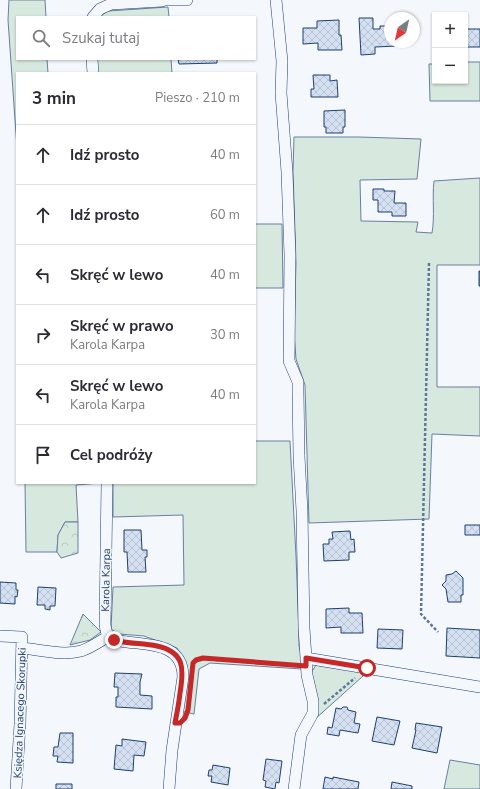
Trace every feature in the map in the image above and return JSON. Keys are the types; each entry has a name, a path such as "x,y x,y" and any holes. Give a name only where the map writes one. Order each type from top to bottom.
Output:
{"street":[{"path":"95,16 100,9 111,4 162,0 187,0"},
{"path":"276,0 282,61 281,93 290,255 289,361 298,382 304,628 306,662 313,701 313,713 300,735 294,789"},
{"path":"92,60 93,72"},
{"name":"Karola Karpa","path":"107,484 105,625 109,636"},
{"path":"0,636 60,653 72,653 91,647 109,636 119,641 164,648 177,656 183,668 183,677 172,750 169,789"},
{"name":"Księdza Ignacego Skorupki","path":"16,789 20,724 22,642"},
{"path":"306,662 389,671 480,687"}],"path":[{"path":"429,263 420,614 438,632"},
{"path":"192,671 193,663 196,660 203,658 306,662"},
{"path":"313,713 367,668"}],"green space":[{"path":"9,0 45,0 46,16 16,16 16,60 47,60 48,72 16,72 16,134 8,20"},
{"path":"168,7 169,16 100,16 108,11"},
{"path":"97,60 171,60 172,72 97,72"},
{"path":"468,62 480,62 480,101 430,101 429,64 432,64 432,84 468,84"},
{"path":"294,137 421,139 417,179 360,180 361,221 418,222 416,232 432,233 434,181 480,178 480,265 437,265 437,387 480,387 480,436 432,434 429,519 309,523 305,385 296,359 294,333 296,263 293,171"},
{"path":"256,224 282,224 283,288 256,288"},
{"path":"256,441 290,441 299,646 303,660 302,669 210,663 199,669 194,714 181,711 187,678 187,668 177,648 144,636 119,634 111,629 113,587 184,585 183,515 113,517 113,484 256,484"},
{"path":"25,484 88,484 76,485 78,522 65,522 58,535 57,552 26,552"},
{"path":"65,522 78,522 78,553 61,558 57,552 58,535"},
{"path":"83,614 101,632 90,640 70,645"},
{"path":"316,665 359,671 363,676 314,720 311,673"},
{"path":"450,760 480,765 480,789 444,789"}],"building":[{"path":"359,18 373,18 373,29 380,29 380,26 384,26 384,47 375,47 375,54 361,55"},
{"path":"339,20 339,35 341,35 342,50 318,50 318,43 303,44 303,28 317,28 317,21"},
{"path":"468,29 480,29 480,47 468,47"},
{"path":"178,60 217,60 217,63 179,64"},
{"path":"313,75 330,75 330,81 337,80 338,97 311,97 311,89 314,89"},
{"path":"345,110 345,127 343,127 343,133 326,133 326,127 324,127 324,111"},
{"path":"373,189 395,191 394,203 406,203 406,216 392,216 392,212 378,212 378,200 373,200"},
{"path":"480,271 480,286 479,286"},
{"path":"465,525 480,525 480,535 465,535"},
{"path":"124,530 141,530 142,550 147,550 147,557 145,557 146,572 128,572 127,552 124,552"},
{"path":"350,531 351,540 354,539 355,552 349,552 349,560 324,561 323,544 329,544 329,539 333,539 332,532"},
{"path":"456,571 463,578 463,595 461,595 461,602 448,602 446,589 442,585 446,581 446,575 452,574"},
{"path":"0,582 16,583 16,590 18,590 17,597 15,596 15,604 0,603"},
{"path":"38,587 56,588 55,606 50,606 50,610 45,609 45,605 37,605"},
{"path":"349,608 349,613 362,613 363,633 341,633 341,627 326,628 326,609"},
{"path":"447,628 480,630 480,658 446,656"},
{"path":"378,629 403,630 402,649 377,648"},
{"path":"115,673 142,674 140,682 140,695 152,696 152,709 116,707 118,687 114,687"},
{"path":"343,707 347,707 348,710 356,712 354,723 360,724 358,733 340,730 339,736 327,734 328,727 332,728 336,708 341,709"},
{"path":"377,717 400,721 394,745 372,741"},
{"path":"416,723 442,727 437,753 412,748"},
{"path":"60,733 73,733 73,763 57,762 58,756 53,756 54,747 58,747"},
{"path":"122,739 146,742 144,756 134,755 133,771 114,769 116,745 122,746"},
{"path":"266,759 282,761 279,783 276,782 275,789 265,787 266,781 263,780"},
{"path":"213,765 230,768 228,785 211,782 212,776 208,776 209,770 212,770"},
{"path":"325,777 359,782 358,789 323,789"},
{"path":"392,782 412,786 412,789 391,789"},
{"path":"56,784 72,784 72,789 56,789"}],"route":[{"path":"114,640 164,648 177,656 183,668 183,677 175,723 180,723 185,718 188,710 193,663 196,660 203,658 306,666 306,658 367,668"}]}
